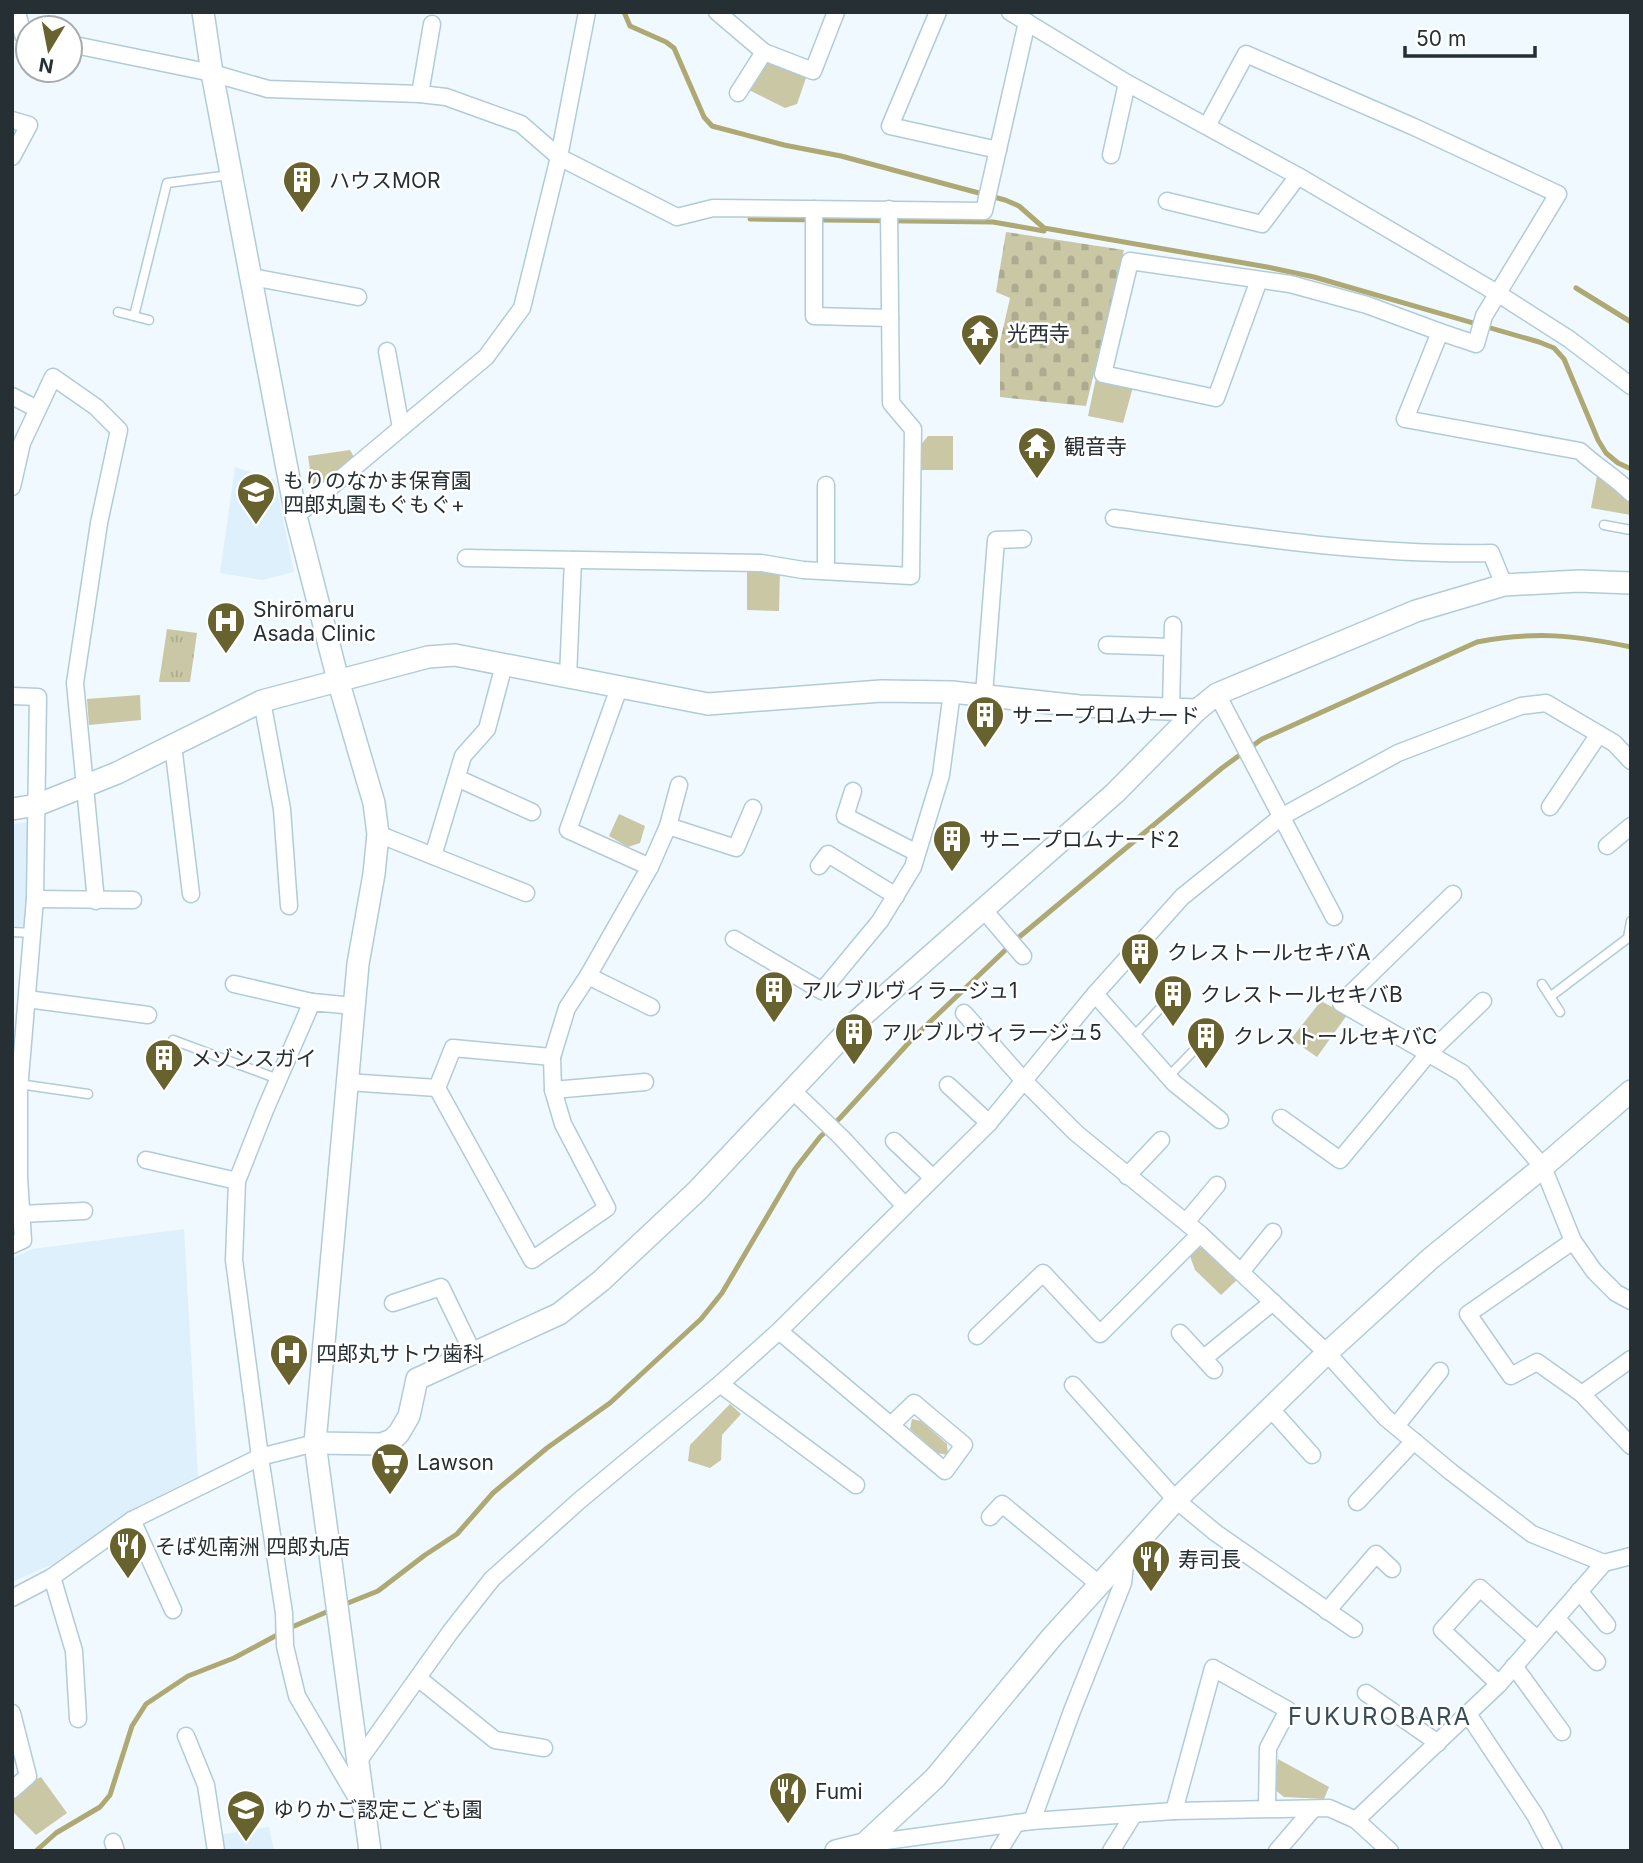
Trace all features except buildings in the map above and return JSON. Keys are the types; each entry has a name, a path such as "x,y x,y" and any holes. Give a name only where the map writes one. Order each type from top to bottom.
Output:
{"street":[{"path":"203,12 230,174 296,516 338,680 374,803 377,834 374,874 364,920 354,1006 315,1443 370,1851"},
{"path":"296,516 486,357 522,308 559,157 587,12"},
{"path":"717,12 764,52 813,71 836,12"},
{"path":"938,12 890,127 998,150"},
{"path":"1010,12 1127,83 1298,176 1497,293 1569,339 1631,386"},
{"path":"84,47 212,73 268,89 446,97 521,124 559,157 677,217 713,208 814,218 890,218 984,211 1027,22"},
{"path":"420,94 432,24"},
{"path":"738,93 764,52"},
{"path":"1207,126 1246,54 1412,126 1558,194 1484,316 1476,344 1367,305 1290,284 1130,261 1103,374 1216,398 1259,280"},
{"path":"1111,155 1127,83"},
{"path":"12,120 29,125 12,158"},
{"path":"1167,201 1262,224 1298,176"},
{"path":"814,218 814,316 890,318"},
{"path":"466,558 761,563 803,570 911,576 914,429 891,403 890,218"},
{"path":"252,277 358,297"},
{"path":"1440,332 1405,419 1580,452 1631,493"},
{"path":"387,351 401,428"},
{"path":"12,487 22,443 53,377 96,407 119,430 99,523 75,683 96,901"},
{"path":"12,396 37,409"},
{"path":"826,485 826,571"},
{"path":"1114,519 1337,548 1439,554 1491,553 1504,585"},
{"path":"984,694 996,541 1023,539"},
{"path":"568,677 573,560"},
{"path":"12,1598 52,1577 132,1520 260,1457 315,1443 381,1444 392,1440 409,1416 417,1379 559,1314 601,1282 697,1191 859,1019 1115,793 1197,710 1217,694 1416,611 1504,585 1631,583"},
{"path":"1171,709 1173,625"},
{"path":"1107,645 1172,647"},
{"path":"12,809 37,804 117,773 262,701 428,657 454,655 708,704 881,691 952,692 1079,706 1197,710"},
{"path":"433,856 463,756 488,729 504,665"},
{"path":"619,688 568,830 650,867"},
{"path":"734,939 822,991 880,921 913,867 941,775 952,692"},
{"path":"1217,694 1334,917"},
{"path":"12,696 38,697 35,899 33,933 21,1010 17,1087 15,1178 23,1240 12,1245"},
{"path":"262,701 282,809 289,906"},
{"path":"357,1763 492,1579 580,1500 720,1384 779,1331 989,1123 1095,994 1182,897 1281,817 1398,752 1521,706 1546,703 1614,743 1631,761"},
{"path":"1549,807 1599,734"},
{"path":"173,745 191,894"},
{"path":"457,778 532,812"},
{"path":"437,1088 532,1259 607,1208 563,1124 553,1090 552,1057 567,1008 650,867 668,826 679,785"},
{"path":"853,791 845,816 918,853"},
{"path":"668,826 736,848 753,808"},
{"path":"1607,846 1631,826"},
{"path":"377,834 526,893"},
{"path":"819,866 828,854 896,896"},
{"path":"1453,894 1341,1003 1462,1073 1543,1167 1573,1241 1594,1271 1616,1293 1631,1301"},
{"path":"35,899 133,900"},
{"path":"983,909 1023,956"},
{"path":"588,976 651,1007"},
{"path":"234,984 312,1002 354,1006"},
{"path":"1095,994 1168,1077 1220,1121"},
{"path":"1281,1118 1340,1160 1429,1053 1483,1001"},
{"path":"312,1002 237,1181 234,1260 284,1612 285,1646 298,1696 363,1809"},
{"path":"21,1010 148,1015"},
{"path":"964,1013 1025,1082 1076,1133 1200,1234 1326,1353 1396,1426 1532,1534 1604,1563"},
{"path":"437,1088 453,1048 552,1057"},
{"path":"347,1082 437,1088"},
{"path":"553,1090 645,1082"},
{"path":"948,1085 989,1123"},
{"path":"792,1090 822,1117 905,1206"},
{"path":"864,1844 935,1778 1052,1637 1176,1500 1326,1353 1430,1259 1631,1091"},
{"path":"1127,1176 1161,1140"},
{"path":"894,1141 933,1178"},
{"path":"146,1160 237,1181"},
{"path":"1186,1222 1217,1185"},
{"path":"21,1214 83,1211"},
{"path":"1241,1272 1273,1232"},
{"path":"977,1335 1043,1273 1100,1334 1200,1234"},
{"path":"1573,1241 1468,1314 1511,1376 1537,1362 1582,1394 1631,1446"},
{"path":"393,1303 441,1287 473,1353"},
{"path":"1180,1333 1209,1364 1273,1302"},
{"path":"779,1331 945,1471 964,1445 914,1403 891,1425"},
{"path":"1582,1394 1631,1359"},
{"path":"1396,1426 1440,1371"},
{"path":"720,1384 856,1485"},
{"path":"1073,1385 1176,1500 1216,1533 1354,1629"},
{"path":"1270,1408 1312,1455"},
{"path":"1357,1502 1414,1441"},
{"path":"990,1517 1013,1490"},
{"path":"1002,1504 1100,1585"},
{"path":"132,1520 173,1610"},
{"path":"1327,1611 1376,1554 1392,1569"},
{"path":"1356,1820 1499,1684 1604,1563 1631,1556"},
{"path":"999,1851 1024,1822 1072,1711 1123,1583 1126,1557"},
{"path":"52,1577 74,1651 78,1720"},
{"path":"1499,1684 1441,1630 1480,1588 1536,1639"},
{"path":"1579,1591 1607,1626"},
{"path":"1556,1618 1597,1662"},
{"path":"1514,1666 1562,1731"},
{"path":"1174,1811 1213,1668 1289,1710 1268,1748 1267,1808"},
{"path":"418,1678 495,1740 544,1748"},
{"path":"1366,1693 1438,1743"},
{"path":"12,1713 28,1776 12,1790"},
{"path":"1468,1714 1535,1815 1553,1851"},
{"path":"186,1736 206,1785 216,1851"},
{"path":"835,1851 864,1844 1024,1822 1174,1811 1267,1808 1329,1808 1356,1820 1390,1851"},
{"path":"1277,1851 1313,1809"},
{"path":"1111,1851 1134,1814"}],"lane":[{"path":"134,316 167,183 230,174"},
{"path":"118,312 149,320"},
{"path":"1604,525 1631,530"},
{"path":"1551,996 1628,937 1631,921"},
{"path":"12,932 33,933"},
{"path":"1542,984 1560,1012"},
{"path":"1133,1037 1169,999"},
{"path":"1168,1077 1205,1039"},
{"path":"173,1040 278,1079"},
{"path":"17,1087 88,1094"}],"shaded area":[{"name":"もりのなかま保育園 四郎丸園もぐもぐ+","path":"235,467 275,480 294,572 262,580 220,573"},
{"path":"30,822 28,927 12,926 12,824"},
{"path":"184,1229 198,1476 135,1508 53,1564 12,1582 12,1258 33,1249"},
{"name":"ゆりかご認定こども園","path":"269,1827 274,1851 221,1851 218,1835"}],"green space":[{"path":"774,61 807,75 797,104 785,108 749,90 762,64"},
{"path":"1006,232 1124,250 1086,406 1000,397 1000,342 1010,298 996,292"},
{"path":"1096,378 1133,387 1123,423 1088,416"},
{"path":"928,436 953,436 953,470 919,470 919,447"},
{"path":"350,450 355,459 314,498 308,456"},
{"path":"1597,476 1631,502 1631,515 1591,508"},
{"path":"747,567 780,570 779,611 747,610"},
{"path":"167,629 197,633 190,682 159,682"},
{"path":"140,695 141,720 89,725 87,699"},
{"path":"619,814 645,826 640,843 628,847 609,836"},
{"path":"1321,1001 1347,1015 1317,1057 1291,1039"},
{"path":"1196,1248 1206,1248 1238,1279 1221,1295 1195,1270 1190,1256"},
{"path":"730,1404 741,1414 722,1435 721,1460 710,1468 688,1461 690,1445"},
{"path":"912,1419 921,1421 947,1444 948,1455 937,1453 910,1429"},
{"path":"1278,1759 1329,1787 1324,1799 1284,1797 1274,1789"},
{"path":"41,1777 67,1813 36,1835 13,1812 13,1797 27,1783"}],"waterway":[{"path":"624,12 630,26 674,48 704,117 712,126 784,145 841,156 1005,200 1019,206 1044,228 1314,277 1554,348 1564,359 1606,453 1631,469"},
{"path":"750,219 993,222 1044,231"},
{"path":"1576,288 1631,322"},
{"path":"343,1605 378,1591 457,1534 493,1493 547,1448 610,1403 701,1319 722,1293 795,1169 820,1137 914,1037 1018,938 1222,768 1262,739 1477,642 1518,636 1554,636 1631,647"},
{"path":"36,1851 56,1833 100,1807 110,1795 132,1726 146,1704 188,1676 234,1658 331,1610"}],"place":[{"name":"ハウスMOR","path":"302,214"},
{"name":"光西寺","path":"980,367"},
{"name":"観音寺","path":"1037,480"},
{"name":"もりのなかま保育園 四郎丸園もぐもぐ+","path":"256,526"},
{"name":"Shirōmaru Asada Clinic","path":"226,655"},
{"name":"サニープロムナード","path":"985,749"},
{"name":"サニープロムナード2","path":"952,873"},
{"name":"クレストールセキバA","path":"1140,986"},
{"name":"アルブルヴィラージュ1","path":"774,1024"},
{"name":"クレストールセキバB","path":"1173,1028"},
{"name":"アルブルヴィラージュ5","path":"854,1066"},
{"name":"クレストールセキバC","path":"1206,1070"},
{"name":"メゾンスガイ","path":"164,1092"},
{"name":"四郎丸サトウ歯科","path":"289,1387"},
{"name":"Lawson","path":"390,1496"},
{"name":"そば処南洲 四郎丸店","path":"128,1580"},
{"name":"寿司長","path":"1151,1593"},
{"name":"Fumi","path":"788,1825"},
{"name":"ゆりかご認定こども園","path":"246,1843"}],"district":[{"name":"FUKUROBARA","path":"1380,1716"}]}
